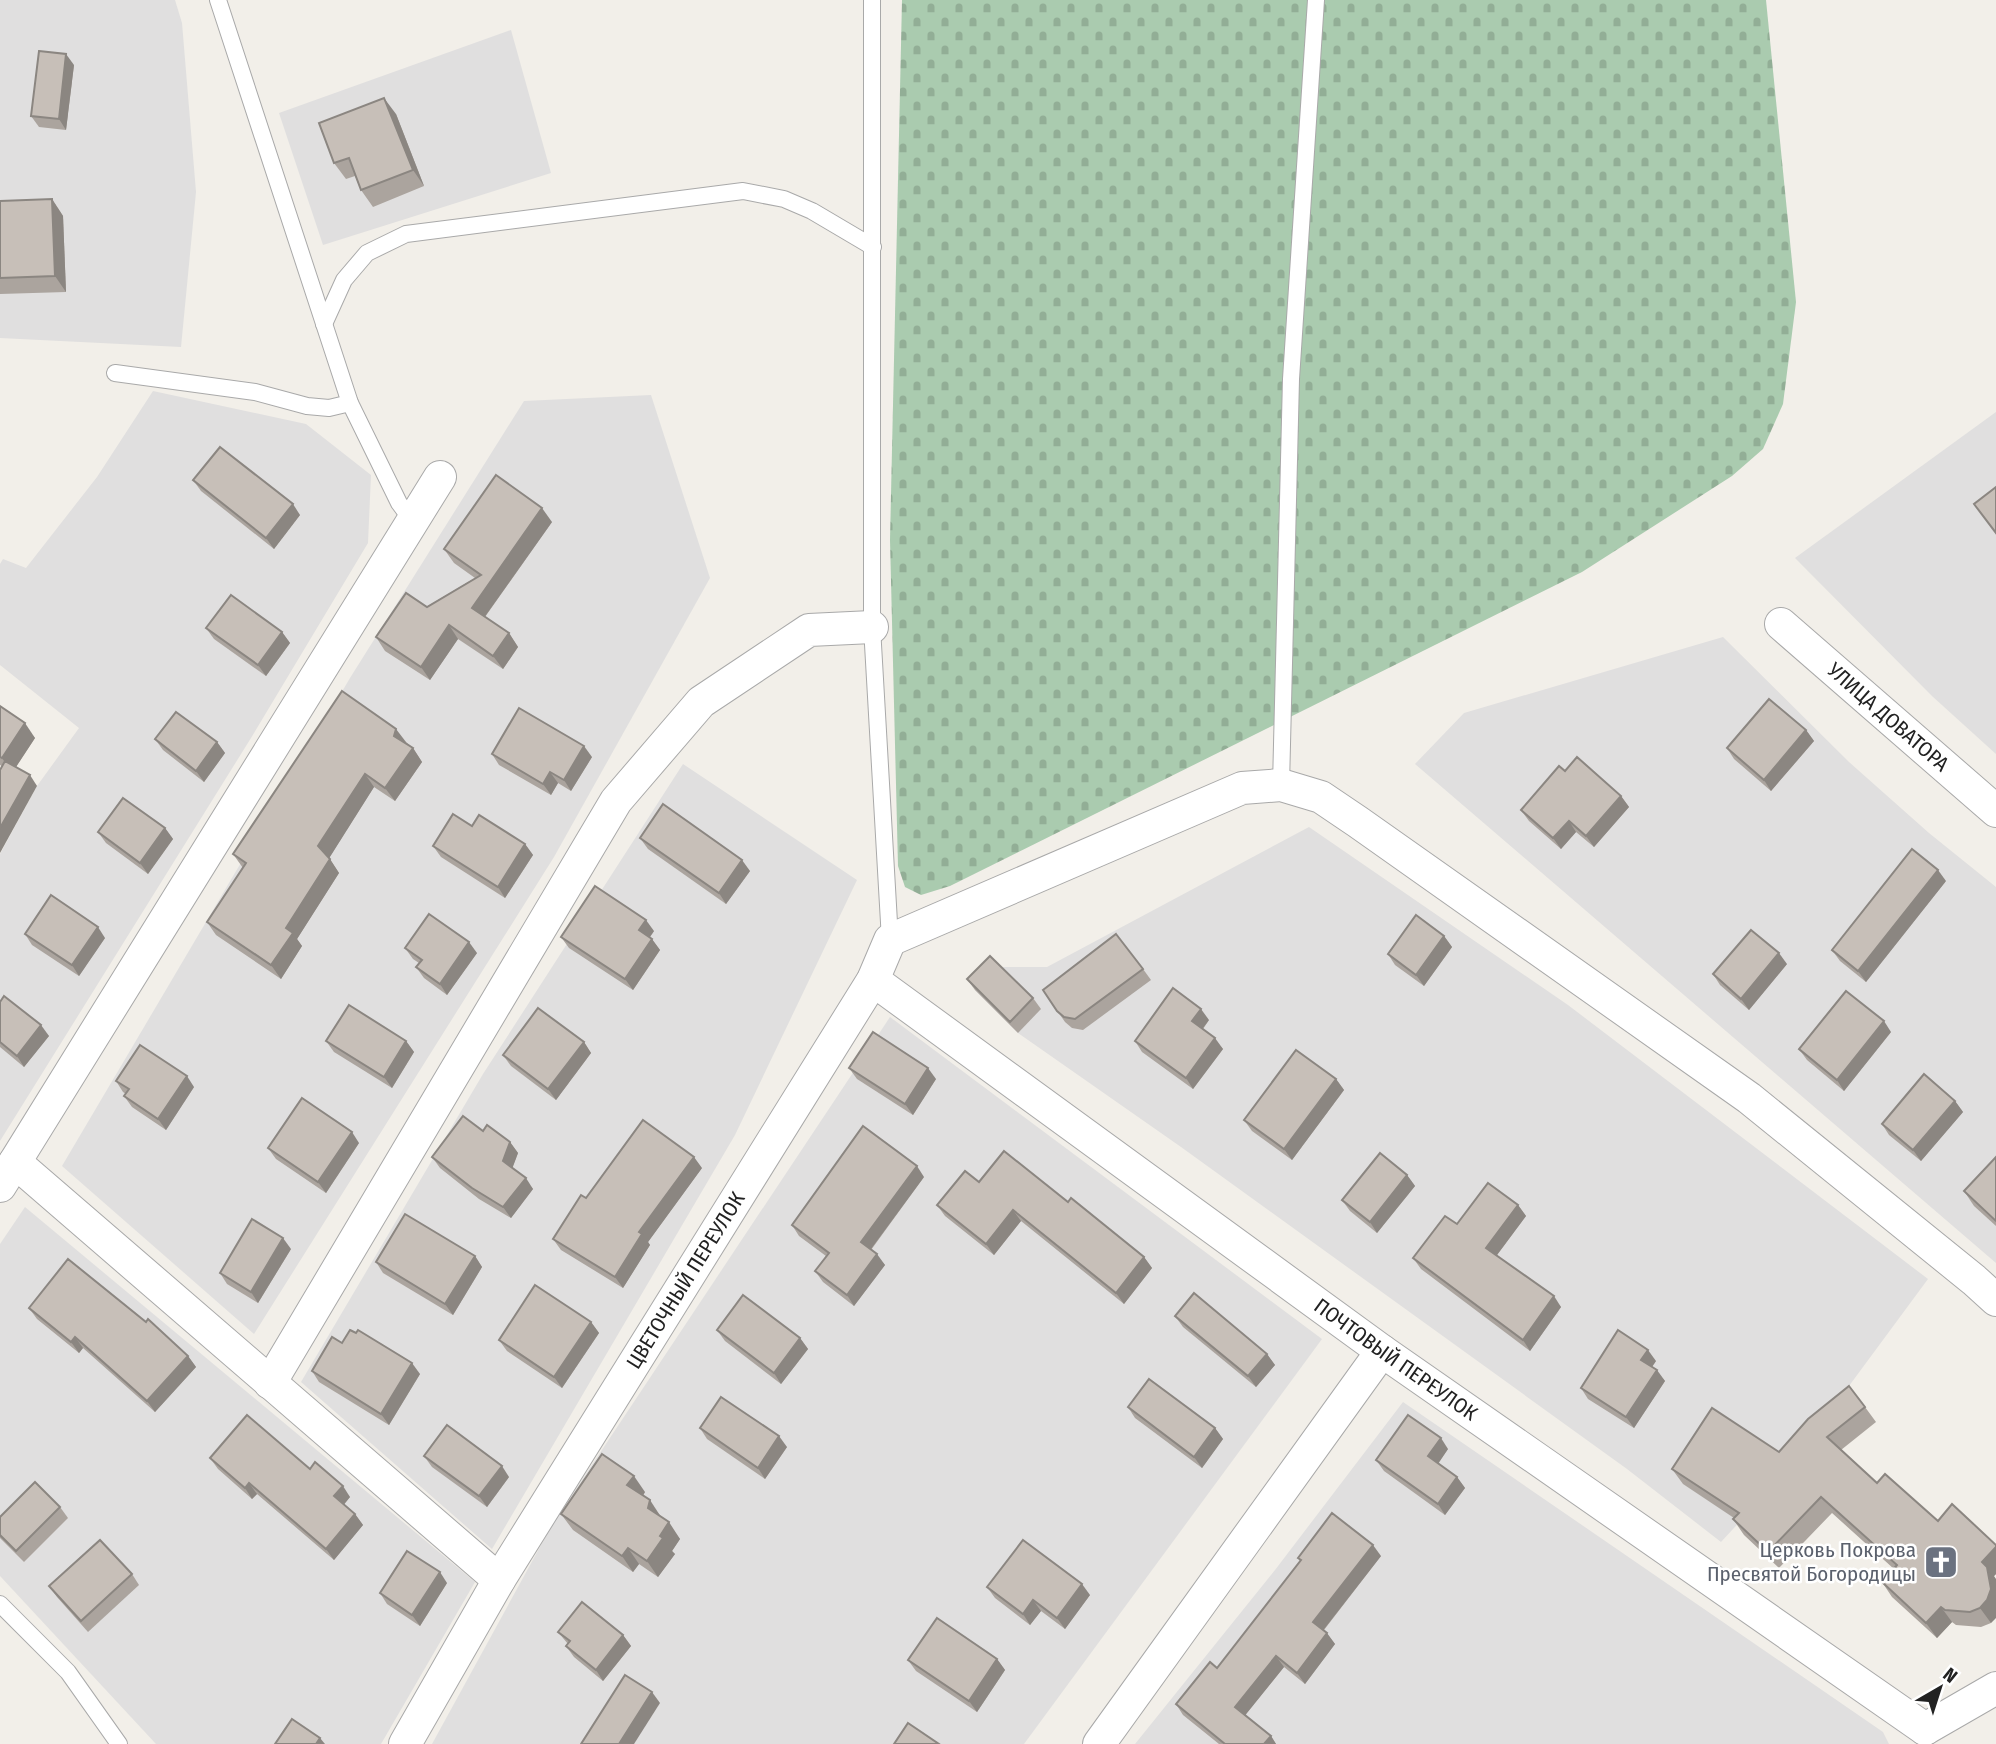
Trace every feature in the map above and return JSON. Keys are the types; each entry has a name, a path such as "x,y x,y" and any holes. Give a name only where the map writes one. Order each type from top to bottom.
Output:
{"street":[{"path":"440,477 7,1174 270,1383 499,1580"},
{"name":"УЛИЦА ДОВАТОРА","path":"1782,624 1996,811"},
{"path":"270,1383 616,801 701,702 809,631 872,627"},
{"path":"890,940 1242,788 1281,785 1321,797 1749,1098 1974,1279 1996,1300"},
{"name":"ЦВЕТОЧНЫЙ ПЕРЕУЛОК","path":"405,1744 499,1580 873,980 890,940"},
{"name":"ПОЧТОВЫЙ ПЕРЕУЛОК","path":"873,980 1382,1351 1927,1737"},
{"path":"1098,1744 1382,1351"},
{"path":"1927,1737 1996,1688"}],"lane":[{"path":"218,0 350,403 399,503 413,522"},
{"path":"872,0 872,627 890,940"},
{"path":"1281,785 1291,379 1316,0"},
{"path":"324,324 344,280 367,253 407,234 743,191 784,199 812,211 873,247"},
{"path":"115,373 255,392 307,406 329,408 350,403"},
{"path":"0,1604 68,1672 119,1744"}],"shaded area":[{"path":"0,0 175,0 182,23 196,192 181,347 0,338"},
{"path":"511,30 551,173 323,245 279,113"},
{"path":"153,391 306,424 371,475 368,543 251,738 0,1141 0,854 37,786 79,728 0,665 0,564 3,559 26,568 97,477"},
{"path":"651,395 710,578 554,857 254,1334 62,1166 350,678 524,401"},
{"path":"1996,412 1996,754 1932,696 1795,558"},
{"path":"1723,637 1849,762 1929,833 1996,887 1996,1263 1415,764 1464,713"},
{"path":"683,764 857,880 735,1135 492,1549 301,1382 483,1074"},
{"path":"1309,827 1568,1005 1928,1279 1784,1474 1721,1542 1627,1469 1181,1147 1018,1033 975,990 998,967 1047,967"},
{"path":"890,1017 1322,1339 1024,1744 432,1744 552,1525"},
{"path":"25,1207 475,1582 381,1744 156,1744 0,1576 0,1244"},
{"path":"1403,1402 1883,1732 1889,1744 1135,1744 1275,1570"}],"green space":[{"path":"902,0 1766,0 1796,302 1783,404 1763,449 1732,476 1582,572 950,886 921,895 905,887 898,866 890,540"}],"building":[{"path":"39,51 66,54 59,119 31,116"},
{"path":"384,98 413,170 361,190 349,158 334,163 319,123"},
{"path":"52,199 55,276 0,278 0,201"},
{"path":"220,447 293,504 266,538 193,480"},
{"path":"496,475 542,508 472,608 509,633 493,656 449,625 421,667 376,637 406,593 427,607 481,575 444,549"},
{"path":"1996,487 1996,533 1974,504"},
{"path":"231,595 282,632 258,665 206,628"},
{"path":"342,691 396,729 394,736 413,748 385,788 365,774 318,846 330,859 286,928 293,933 271,965 207,922 246,863 233,854"},
{"path":"1769,699 1806,730 1764,780 1727,748"},
{"path":"0,706 25,723 2,758 0,757"},
{"path":"519,708 584,746 564,780 550,772 543,784 492,754"},
{"path":"176,712 217,742 196,771 155,739"},
{"path":"1577,757 1621,796 1586,836 1569,821 1553,838 1521,810 1559,766 1565,771"},
{"path":"5,761 30,775 0,828 0,770"},
{"path":"123,798 165,828 140,863 98,832"},
{"path":"663,804 742,860 719,893 640,838"},
{"path":"453,814 472,826 479,815 525,844 498,887 433,846"},
{"path":"1912,849 1938,870 1858,971 1832,950"},
{"path":"595,886 646,920 639,930 652,939 625,979 561,937"},
{"path":"51,895 98,927 72,965 25,934"},
{"path":"429,914 469,942 440,984 416,967 422,960 405,948"},
{"path":"1416,915 1444,936 1416,975 1388,954"},
{"path":"1751,930 1779,953 1741,999 1713,974"},
{"path":"1116,934 1143,969 1075,1019 1064,1017 1043,990"},
{"path":"990,956 1033,998 1010,1022 967,979"},
{"path":"1173,988 1201,1009 1192,1021 1215,1038 1186,1078 1135,1041"},
{"path":"1846,991 1884,1021 1837,1080 1799,1049"},
{"path":"4,996 41,1025 17,1056 0,1042 0,1002"},
{"path":"349,1005 406,1041 384,1077 326,1041"},
{"path":"538,1008 584,1042 548,1089 503,1055"},
{"path":"873,1032 928,1068 905,1104 849,1068"},
{"path":"140,1045 187,1076 158,1119 124,1096 129,1089 116,1081"},
{"path":"1296,1050 1336,1079 1284,1149 1244,1120"},
{"path":"1924,1074 1955,1101 1913,1150 1882,1124"},
{"path":"302,1098 352,1132 318,1182 268,1148"},
{"path":"463,1116 483,1131 487,1125 510,1142 503,1161 526,1178 503,1207 472,1188 432,1157"},
{"path":"643,1120 694,1157 639,1232 642,1234 615,1277 553,1239 581,1195 586,1198"},
{"path":"863,1126 917,1166 861,1242 877,1254 847,1295 815,1271 829,1253 792,1225"},
{"path":"1004,1151 1068,1202 1071,1198 1144,1257 1116,1293 1013,1210 986,1244 937,1205 965,1171 979,1182"},
{"path":"1380,1153 1407,1175 1370,1222 1342,1200"},
{"path":"1996,1157 1996,1221 1964,1191"},
{"path":"1488,1183 1518,1205 1486,1248 1554,1296 1523,1340 1413,1258 1445,1216 1457,1224"},
{"path":"405,1214 475,1256 445,1304 376,1262"},
{"path":"252,1219 283,1238 251,1292 220,1273"},
{"path":"68,1259 146,1322 148,1319 188,1356 147,1401 75,1337 71,1342 29,1308"},
{"path":"535,1285 591,1322 554,1377 499,1340"},
{"path":"1194,1293 1267,1354 1248,1376 1175,1316"},
{"path":"743,1295 800,1338 774,1373 717,1330"},
{"path":"350,1330 356,1333 358,1330 412,1363 381,1414 312,1371 332,1337 342,1343"},
{"path":"1618,1330 1648,1350 1641,1360 1657,1370 1626,1417 1581,1388"},
{"path":"1149,1379 1215,1428 1194,1457 1128,1407"},
{"path":"1849,1386 1865,1407 1827,1437 1877,1483 1885,1474 1938,1521 1952,1504 1996,1545 1982,1562 1987,1567 1991,1589 1980,1608 1970,1612 1945,1610 1941,1607 1926,1623 1882,1582 1897,1565 1821,1497 1768,1552 1733,1519 1739,1513 1672,1469 1712,1408 1779,1452 1808,1419"},
{"path":"721,1397 779,1436 758,1468 700,1428"},
{"path":"247,1415 310,1469 315,1462 343,1486 334,1496 355,1514 326,1549 249,1483 245,1488 210,1458"},
{"path":"1408,1415 1441,1438 1428,1456 1457,1477 1438,1504 1376,1460"},
{"path":"447,1425 502,1466 479,1496 424,1456"},
{"path":"602,1454 634,1476 627,1485 650,1500 648,1508 669,1522 660,1536 663,1538 647,1561 628,1548 622,1556 561,1514"},
{"path":"35,1482 60,1507 16,1551 0,1535 0,1517"},
{"path":"1332,1513 1373,1545 1313,1622 1327,1633 1297,1673 1276,1656 1235,1707 1271,1736 1264,1744 1225,1744 1176,1704 1210,1662 1217,1668 1301,1560 1298,1558"},
{"path":"100,1540 132,1574 81,1621 49,1586"},
{"path":"1023,1540 1082,1584 1057,1618 1033,1600 1023,1614 987,1587"},
{"path":"407,1551 440,1572 412,1615 380,1593"},
{"path":"582,1602 623,1635 596,1670 566,1646 570,1641 558,1632"},
{"path":"937,1618 997,1659 969,1701 908,1660"},
{"path":"625,1675 652,1692 619,1744 581,1744"},
{"path":"292,1719 320,1738 316,1744 275,1744"},
{"path":"908,1723 939,1744 894,1744"}],"place":[{"name":"Церковь Покрова Пресвятой Богородицы","path":"1941,1562"}]}
